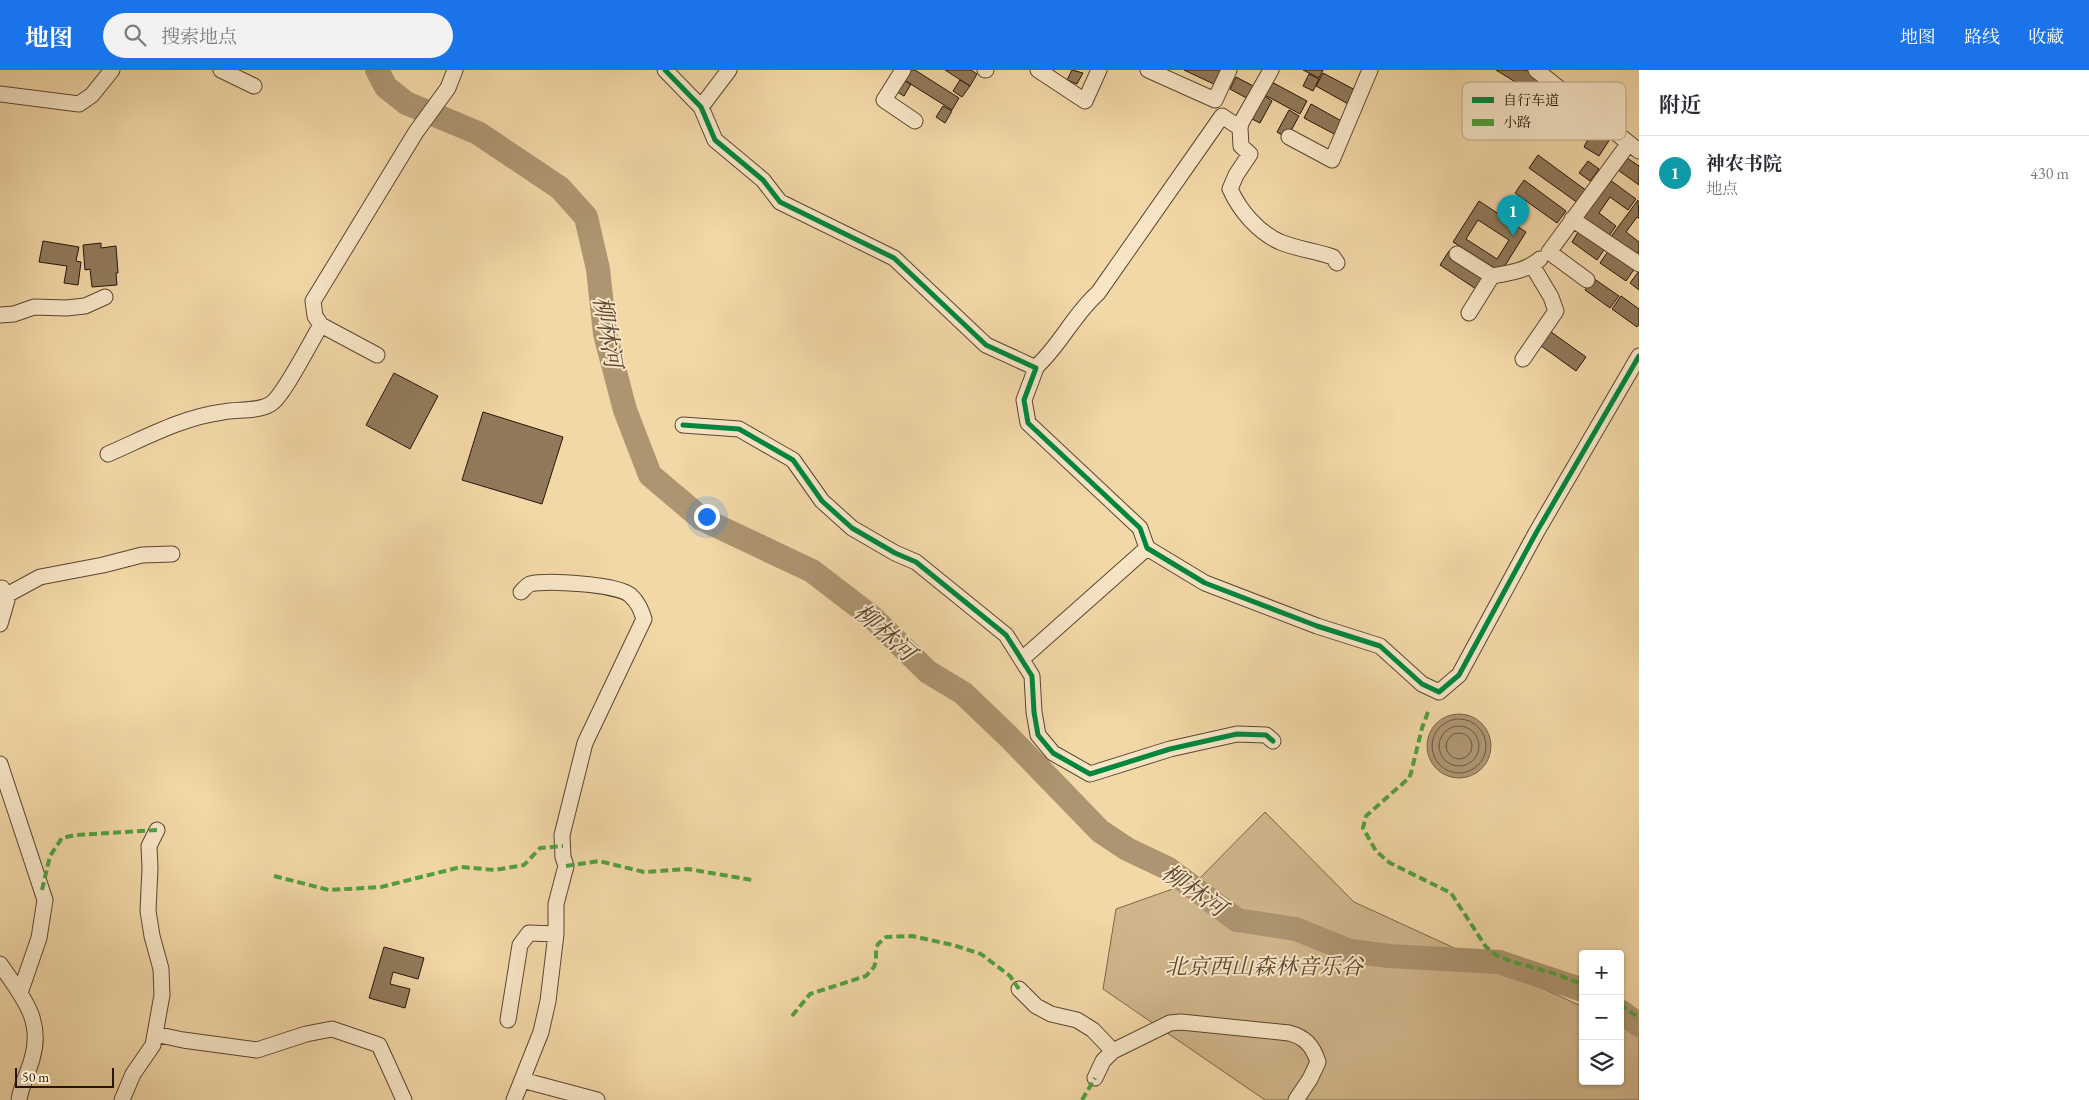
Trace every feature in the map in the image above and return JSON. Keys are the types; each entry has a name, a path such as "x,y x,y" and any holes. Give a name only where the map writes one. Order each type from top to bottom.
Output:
{"street":[{"path":"0,94 79,104 92,95 112,70"},
{"path":"221,70 254,86"},
{"path":"378,355 321,325 315,316 313,301 416,132 448,88 455,70"},
{"path":"665,70 701,107 715,140 763,180 780,202 894,258 986,345 1035,368"},
{"path":"701,107 729,70"},
{"path":"903,70 884,100 915,121"},
{"path":"1038,70 1085,101 1099,70"},
{"path":"1148,70 1215,100 1229,70"},
{"path":"1271,70 1241,123 1241,146 1250,154 1236,174 1230,189 1238,205 1267,235 1282,242 1333,257 1337,263"},
{"path":"1289,137 1332,160 1370,70"},
{"path":"1536,70 1551,82"},
{"path":"1240,128 1222,116 1098,293 1085,305 1048,357 1035,368 1024,400 1028,423 1140,528 1147,548 1205,583 1317,626 1380,646 1422,684 1439,692 1459,675 1536,533 1639,356"},
{"path":"1457,254 1492,276 1509,274 1532,265 1549,252 1572,219 1634,147"},
{"path":"1572,219 1639,264"},
{"path":"1549,252 1587,280"},
{"path":"1522,359 1556,311 1532,265"},
{"path":"1468,313 1492,276"},
{"path":"0,315 14,314 34,307 66,308 85,306 105,298"},
{"path":"108,454 197,417 260,408 272,403 284,387 321,325"},
{"path":"683,425 739,429 793,460 822,501 852,528 895,553 916,562 1006,635 1032,676 1034,712 1038,735 1053,753 1090,774 1170,749 1237,734 1266,735 1273,741"},
{"path":"1022,659 1147,548"},
{"path":"0,624 7,600 2,590 40,577 103,565 142,555 172,554"},
{"path":"514,1100 543,1024 548,1001 556,934 556,904 566,866 563,857 562,835 585,743 644,619 639,605 630,595 617,589 553,582 528,585 521,592"},
{"path":"0,764 45,900 38,938 20,993"},
{"path":"122,1100 132,1074 154,1045 162,995 161,969 148,911 149,846 157,830"},
{"path":"508,1020 520,944 528,933 556,934"},
{"path":"0,964 32,1012 35,1029 33,1057 19,1100"},
{"path":"1020,989 1036,1006 1051,1014 1077,1020 1092,1030 1113,1051"},
{"path":"1095,1078 1103,1061 1113,1051 1170,1023 1181,1022 1289,1032 1299,1036 1311,1046 1318,1062 1310,1079 1296,1100"},
{"path":"155,1034 183,1040 257,1050 306,1034 332,1029 379,1045 404,1100"},
{"path":"522,1080 597,1100"}],"green space":[{"name":"北京西山森林音乐谷","path":"1265,812 1354,902 1579,1005 1579,1085 1624,1085 1624,1027 1639,1034 1639,1100 1265,1100 1103,989 1116,909 1198,880"}],"water":[{"path":"1459,714 1477,720 1485,728 1491,746 1485,764 1477,772 1459,778 1441,772 1433,764 1427,746 1433,728 1441,720"}],"building":[{"path":"906,70 915,70 959,98 952,110 901,78"},
{"path":"945,70 971,70 977,74 970,86"},
{"path":"1072,70 1083,73 1077,84 1067,80"},
{"path":"1184,70 1222,70 1218,86"},
{"path":"1303,70 1323,70 1319,78"},
{"path":"1496,70 1526,70 1541,80 1540,82 1515,82"},
{"path":"1323,73 1357,91 1350,105 1316,86"},
{"path":"1309,74 1319,79 1313,91 1303,86"},
{"path":"1236,77 1259,89 1252,101 1230,89"},
{"path":"902,79 911,84 904,96 894,90"},
{"path":"960,80 970,86 962,97 953,91"},
{"path":"1268,80 1307,101 1300,114 1261,93"},
{"path":"1263,95 1272,101 1260,123 1250,118"},
{"path":"1311,104 1345,123 1338,136 1304,118"},
{"path":"943,106 952,111 945,123 936,117"},
{"path":"1289,110 1299,116 1287,138 1277,132"},
{"path":"1588,140 1609,140 1599,156 1584,147"},
{"path":"1538,155 1587,191 1578,203 1529,168"},
{"path":"1627,158 1639,166 1639,185 1618,170"},
{"path":"1588,161 1599,169 1590,181 1579,173"},
{"path":"1524,180 1566,211 1557,223 1515,193"},
{"path":"1610,180 1636,199 1628,210 1610,197 1599,213 1616,226 1608,237 1582,218"},
{"path":"1638,200 1639,218 1637,217 1626,232 1639,242 1639,252 1635,257 1610,238"},
{"path":"1479,201 1526,232 1501,272 1453,242","holes":["1478,220 1509,240 1497,259 1466,239"]},
{"path":"1580,229 1606,247 1597,260 1572,242"},
{"path":"43,241 79,247 76,261 81,262 78,285 64,283 67,266 39,262"},
{"path":"101,243 101,248 116,246 117,285 92,287 90,269 85,270 83,245"},
{"path":"1609,250 1635,268 1626,281 1600,263"},
{"path":"1449,251 1485,275 1476,289 1440,265"},
{"path":"1639,271 1639,290 1630,283"},
{"path":"1593,278 1619,296 1610,308 1585,290"},
{"path":"1621,296 1639,309 1639,324 1637,327 1612,309"},
{"path":"1547,329 1586,357 1576,371 1537,343"},
{"path":"394,373 438,396 410,449 366,425"},
{"path":"483,412 563,437 542,504 462,480"},
{"path":"384,947 424,958 418,979 393,972 390,984 410,989 405,1008 369,998"}],"waterway":[{"name":"柳林河","path":"377,70 386,87 406,103 478,133 560,188 586,217 598,269 605,334 625,410 650,475 702,519 812,571 872,617 928,672 963,693 1008,736 1100,831 1127,849 1167,868 1237,920 1296,929 1350,951 1389,956 1499,962 1579,989"},
{"name":"柳林河","path":"1624,1014 1639,1025"}],"marked path":[{"path":"1428,712 1409,778 1366,816 1363,828 1376,851 1390,863 1451,893 1486,947 1496,955 1579,983"},
{"path":"42,890 50,856 62,838 75,835 157,830"},
{"path":"274,876 329,890 381,887 461,867 495,870 524,865 540,848 563,846"},
{"path":"566,866 599,861 644,872 688,869 752,880"},
{"path":"792,1016 810,994 866,976 874,967 878,944 886,937 912,936 953,945 981,954 1010,976 1019,989"},
{"path":"1624,1007 1639,1018"},
{"path":"1082,1100 1095,1078"}],"cycle path":[{"path":"665,70 701,107 715,140 763,180 780,202 894,258 986,345 1036,368 1024,400 1028,423 1140,528 1147,548 1205,583 1317,626 1380,646 1422,684 1439,692 1459,675 1536,533 1639,356"},
{"path":"683,425 739,429 793,460 822,501 852,528 895,553 916,562 1006,635 1032,676 1034,712 1038,735 1053,753 1090,774 1170,749 1237,734 1266,735 1273,741"}],"place":[{"name":"神农书院","path":"1513,236"}]}
